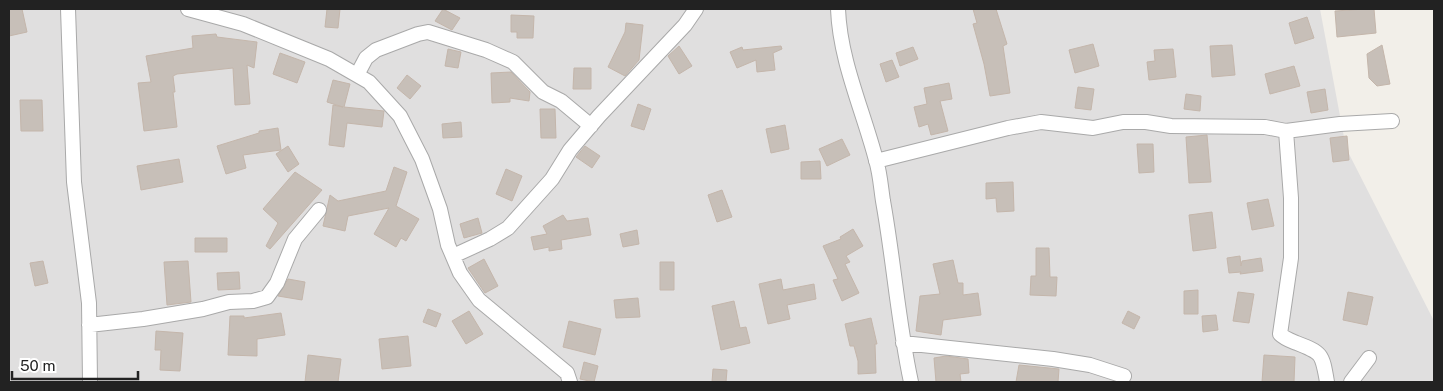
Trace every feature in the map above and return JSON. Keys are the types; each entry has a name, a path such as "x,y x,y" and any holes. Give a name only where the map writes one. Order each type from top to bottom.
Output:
{"street":[{"path":"68,9 74,182 88,303 90,382"},
{"path":"188,9 243,24 329,58 369,82 400,116 422,159 440,209 448,245 460,273 479,300 567,373 570,382"},
{"path":"452,256 490,239 508,228 552,179 570,150 685,25 696,9"},
{"path":"838,9 838,21 848,68 876,161 890,237 903,343 911,382"},
{"path":"357,75 366,58 376,50 428,32 486,50 512,62 543,92 562,101 591,126"},
{"path":"876,161 1008,128 1041,122 1093,128 1123,122 1146,122 1171,126 1238,126 1286,131 1340,124 1392,121"},
{"path":"1286,131 1291,198 1290,258 1280,334 1289,340 1314,349 1324,362 1328,382"},
{"path":"89,325 143,319 203,309 229,302 254,301 267,297 277,283 295,240 319,210"},
{"path":"903,343 1053,359 1090,365 1124,376"},
{"path":"1351,382 1369,358"}],"shaded area":[{"path":"9,9 1320,9 1346,148 1434,321 1434,382 9,382"}],"building":[{"path":"9,9 22,9 27,32 9,36"},
{"path":"327,9 340,9 338,28 325,27"},
{"path":"443,9 460,18 452,30 435,21"},
{"path":"973,9 996,9 1007,44 1003,46 1010,93 990,96 984,64 973,24 977,23"},
{"path":"1374,9 1376,33 1337,37 1335,11"},
{"path":"511,15 534,16 533,38 517,38 517,32 511,32"},
{"path":"1307,17 1314,38 1295,44 1289,23"},
{"path":"626,23 643,25 639,60 625,76 608,67 625,32"},
{"path":"216,34 217,37 257,42 254,68 247,65 250,104 235,105 233,68 177,74 173,76 175,92 173,92 177,127 144,131 138,83 151,82 146,56 193,48 192,36"},
{"path":"1093,44 1099,66 1075,73 1069,50"},
{"path":"1232,45 1235,75 1212,77 1210,46"},
{"path":"1382,45 1390,84 1377,86 1369,78 1367,54"},
{"path":"679,46 692,66 679,74 668,56"},
{"path":"781,46 782,49 773,53 775,70 757,72 756,60 737,68 730,52 742,47 743,50"},
{"path":"913,47 918,59 900,66 896,53"},
{"path":"448,49 461,52 458,68 445,66"},
{"path":"1173,49 1176,77 1149,80 1147,62 1155,61 1154,50"},
{"path":"280,53 305,62 297,83 273,74"},
{"path":"892,60 899,77 886,82 880,64"},
{"path":"1294,66 1300,86 1270,94 1265,74"},
{"path":"574,68 591,68 591,89 573,89"},
{"path":"511,72 530,92 529,101 510,98 510,102 492,103 491,73"},
{"path":"407,75 421,86 410,99 397,88"},
{"path":"333,80 350,84 344,107 384,111 382,127 347,123 344,147 329,145 333,105 343,107 327,102"},
{"path":"949,83 952,99 940,101 948,131 931,135 928,124 919,127 914,107 927,104 924,88"},
{"path":"1078,87 1094,89 1091,110 1075,108"},
{"path":"1325,89 1328,110 1311,113 1307,92"},
{"path":"1186,94 1201,96 1200,111 1184,109"},
{"path":"20,100 42,100 43,131 21,131"},
{"path":"638,104 651,109 644,130 631,126"},
{"path":"540,109 555,109 556,138 541,138"},
{"path":"461,122 462,137 443,138 442,124"},
{"path":"785,125 789,149 771,153 766,129"},
{"path":"278,128 281,150 243,155 246,168 226,174 217,146 259,133 259,131"},
{"path":"1207,135 1211,182 1189,183 1186,137"},
{"path":"1347,136 1349,160 1333,162 1330,138"},
{"path":"842,139 850,155 827,166 819,149"},
{"path":"1137,144 1153,144 1154,172 1139,173"},
{"path":"288,146 299,164 288,172 276,154"},
{"path":"585,146 600,156 592,168 576,157"},
{"path":"179,159 183,182 141,190 137,166"},
{"path":"820,161 821,179 801,179 801,162"},
{"path":"394,167 407,172 396,206 419,219 406,241 401,238 396,247 374,234 389,208 348,216 345,231 323,226 330,195 338,201 386,191"},
{"path":"506,169 522,176 512,201 496,194"},
{"path":"295,172 322,190 270,249 266,246 278,223 263,209"},
{"path":"1013,182 1014,211 997,212 996,198 986,199 986,183"},
{"path":"722,190 732,217 717,222 708,195"},
{"path":"1268,199 1274,226 1252,230 1247,203"},
{"path":"1212,212 1216,248 1193,251 1189,215"},
{"path":"563,215 567,221 588,218 591,235 561,240 562,249 549,251 549,247 534,250 531,237 547,234 543,226"},
{"path":"478,218 482,233 464,238 460,224"},
{"path":"853,229 863,246 846,256 850,262 845,264 859,293 842,301 833,280 838,279 823,246 841,239 840,237"},
{"path":"637,230 639,244 623,247 620,234"},
{"path":"195,238 227,238 227,252 195,252"},
{"path":"1036,248 1049,248 1050,277 1057,277 1056,296 1030,295 1031,276 1036,276"},
{"path":"1240,256 1241,266 1242,261 1261,258 1263,271 1240,274 1241,272 1229,273 1227,258"},
{"path":"484,259 498,286 485,293 468,268"},
{"path":"953,260 958,283 963,283 963,295 978,293 981,315 943,320 941,335 916,331 920,296 940,294 933,264"},
{"path":"43,261 48,283 35,286 30,263"},
{"path":"188,261 191,302 167,305 164,262"},
{"path":"660,262 674,262 674,290 660,290"},
{"path":"239,272 240,289 218,290 217,273"},
{"path":"288,279 305,282 302,300 278,296"},
{"path":"781,279 783,290 814,284 816,299 787,305 790,319 768,324 759,284"},
{"path":"1198,290 1198,314 1184,314 1184,291"},
{"path":"1238,292 1254,294 1249,323 1233,321"},
{"path":"1348,292 1373,297 1367,325 1343,320"},
{"path":"638,298 640,317 616,318 614,300"},
{"path":"734,301 740,328 746,327 750,343 721,350 712,306"},
{"path":"428,309 441,314 436,327 423,322"},
{"path":"469,311 483,334 466,344 452,321"},
{"path":"1128,311 1140,317 1134,329 1122,323"},
{"path":"281,313 285,335 257,339 257,356 228,355 230,316 244,316 244,318"},
{"path":"1216,315 1218,330 1203,332 1202,316"},
{"path":"871,318 877,344 875,344 876,373 858,374 858,361 854,346 850,346 845,324"},
{"path":"569,321 601,329 595,355 563,347"},
{"path":"156,331 183,333 180,371 160,370 161,350 155,350"},
{"path":"408,336 411,366 382,369 379,339"},
{"path":"308,355 341,359 338,382 305,382"},
{"path":"1264,355 1295,357 1294,382 1262,382"},
{"path":"946,356 968,359 969,373 960,374 961,382 936,382 934,358"},
{"path":"584,362 598,366 594,382 580,379"},
{"path":"1019,365 1059,369 1058,382 1016,382"},
{"path":"713,369 727,370 726,382 712,382"}]}
